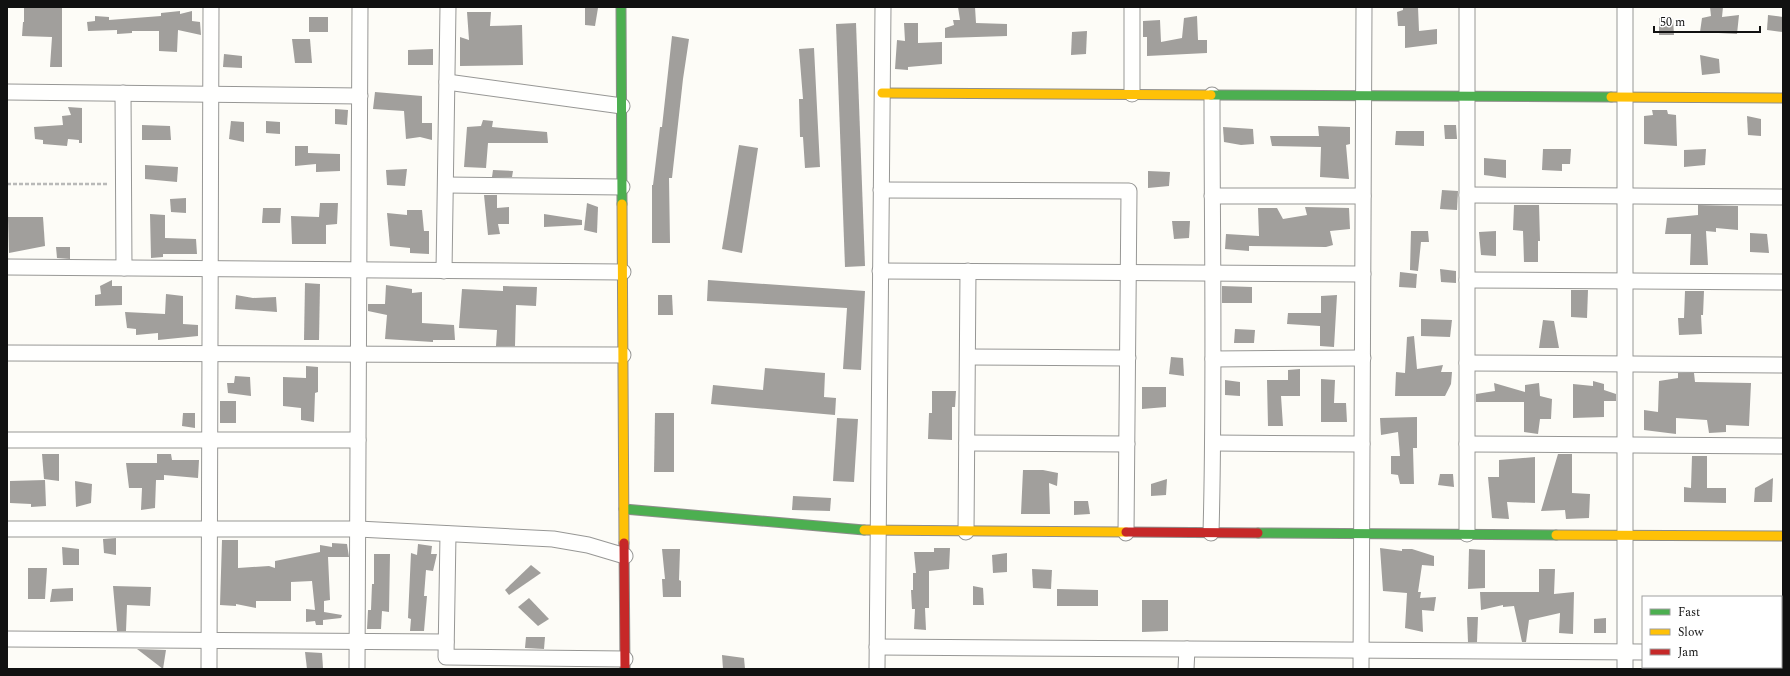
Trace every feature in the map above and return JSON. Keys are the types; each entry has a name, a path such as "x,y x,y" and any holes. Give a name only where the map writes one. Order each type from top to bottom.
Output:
{"street":[{"path":"209,669 211,7"},
{"path":"357,669 360,7"},
{"path":"444,271 448,7"},
{"path":"448,534 446,657 625,664 621,7"},
{"path":"877,669 883,7"},
{"path":"1132,7 1132,94"},
{"path":"1361,669 1364,7"},
{"path":"1467,7 1467,534"},
{"path":"1625,7 1625,669"},
{"path":"447,82 622,106"},
{"path":"7,92 360,96"},
{"path":"882,92 1783,98"},
{"path":"123,93 124,268"},
{"path":"1211,533 1214,443 1212,95"},
{"path":"446,185 622,187"},
{"path":"881,190 1129,191 1126,533"},
{"path":"1467,195 1783,197"},
{"path":"1212,196 1363,196"},
{"path":"7,267 623,272"},
{"path":"880,271 1363,274"},
{"path":"966,532 968,271"},
{"path":"1467,280 1783,282"},
{"path":"7,352 623,355"},
{"path":"968,357 1128,358"},
{"path":"1213,359 1363,358"},
{"path":"1467,363 1783,365"},
{"path":"7,440 358,440"},
{"path":"967,442 1127,444"},
{"path":"1214,443 1362,444"},
{"path":"1467,444 1783,446"},
{"path":"624,509 878,531 1783,536"},
{"path":"7,529 358,529 554,539 588,545 624,556"},
{"path":"7,639 446,642"},
{"path":"877,647 1642,652"},
{"path":"1186,649 1186,669"}],"path":[{"path":"7,184 124,184"}],"building":[{"path":"24,7 62,7 62,67 50,67 52,37 22,36"},
{"path":"585,7 598,8 595,26 585,25"},
{"path":"958,7 975,7 976,23 1007,24 1007,36 945,38 945,28 954,25 953,20 960,20"},
{"path":"1403,7 1418,7 1419,31 1437,29 1437,44 1405,48 1405,26 1398,26 1397,12 1403,10"},
{"path":"1710,7 1723,7 1722,17 1739,15 1737,34 1700,32 1702,18 1711,16"},
{"path":"180,11 180,14 192,11 192,21 200,22 201,35 178,30 177,52 159,51 159,31 132,31 132,33 117,34 117,30 88,31 87,22 95,21 95,16 109,17 109,20 161,16 161,13"},
{"path":"467,12 491,12 490,26 522,25 523,65 460,66 460,37 469,40"},
{"path":"1768,15 1783,17 1783,32 1767,30"},
{"path":"1197,16 1198,40 1207,40 1207,53 1147,56 1147,37 1143,37 1143,21 1160,20 1161,42 1182,38 1184,18"},
{"path":"309,17 328,17 328,32 309,32"},
{"path":"1659,18 1673,19 1674,35 1659,35"},
{"path":"856,23 865,266 845,267 836,24"},
{"path":"904,23 918,23 918,43 942,42 942,64 908,67 908,70 895,69 897,40 905,41"},
{"path":"1087,31 1086,54 1071,55 1072,32"},
{"path":"672,36 689,39 672,178 669,178 670,243 652,243 652,185 660,127 662,127"},
{"path":"292,39 310,39 312,63 295,63"},
{"path":"814,48 820,167 805,168 803,137 800,137 799,99 803,99 799,49"},
{"path":"433,49 433,65 408,65 408,50"},
{"path":"224,54 242,56 242,68 223,67"},
{"path":"1700,55 1719,59 1720,73 1702,75"},
{"path":"375,92 422,96 422,123 432,123 432,140 420,137 406,139 404,111 373,109"},
{"path":"68,107 82,108 82,143 79,143 79,140 68,139 67,146 43,144 43,140 35,139 34,127 63,125 62,116 71,115"},
{"path":"335,109 348,110 347,125 335,124"},
{"path":"1652,110 1667,110 1668,114 1676,115 1677,146 1644,144 1644,116 1653,115"},
{"path":"1747,116 1761,119 1761,136 1748,135"},
{"path":"483,120 493,121 492,127 547,132 548,143 488,143 486,168 464,167 467,127 481,126"},
{"path":"231,121 244,122 244,142 229,139"},
{"path":"266,121 280,122 280,134 266,133"},
{"path":"142,125 170,126 171,140 142,140"},
{"path":"1444,125 1456,125 1457,139 1445,139"},
{"path":"1318,126 1350,127 1350,144 1346,145 1349,179 1320,177 1321,147 1272,146 1270,136 1319,136"},
{"path":"1223,127 1253,129 1254,144 1241,145 1224,142"},
{"path":"1396,131 1424,131 1424,146 1395,145"},
{"path":"739,145 758,148 742,253 722,249"},
{"path":"295,146 308,146 308,153 340,154 340,171 316,172 316,164 295,166"},
{"path":"1543,149 1571,149 1570,164 1562,164 1562,171 1542,170"},
{"path":"1706,149 1705,165 1684,167 1684,150"},
{"path":"1484,158 1506,160 1506,178 1484,175"},
{"path":"145,165 178,167 177,182 145,179"},
{"path":"407,169 405,186 387,185 386,170"},
{"path":"493,170 513,171 512,177 492,177"},
{"path":"1148,171 1170,172 1169,186 1148,188"},
{"path":"1442,190 1458,191 1457,210 1440,209"},
{"path":"484,195 497,195 497,208 509,207 509,224 498,224 500,234 488,235"},
{"path":"186,198 186,213 171,212 170,199"},
{"path":"320,203 338,203 337,224 326,225 326,244 292,244 291,216 319,217"},
{"path":"587,203 598,207 597,233 584,230"},
{"path":"1514,205 1539,205 1540,241 1538,241 1538,262 1524,262 1523,231 1513,230"},
{"path":"1698,205 1738,206 1738,230 1716,228 1716,232 1706,231 1708,265 1690,265 1691,234 1665,234 1667,218 1698,215"},
{"path":"1305,207 1349,208 1350,229 1330,231 1333,245 1326,247 1249,246 1249,251 1225,249 1226,234 1259,236 1258,208 1277,208 1283,219 1307,215"},
{"path":"263,208 281,208 280,223 262,223"},
{"path":"407,210 422,210 424,231 429,231 429,254 410,253 410,248 390,246 387,213 407,215"},
{"path":"150,214 165,215 165,238 196,239 197,254 163,254 163,257 151,258"},
{"path":"544,214 582,220 582,225 544,227"},
{"path":"8,217 43,217 45,246 9,253"},
{"path":"1172,221 1190,221 1189,238 1174,239"},
{"path":"1411,231 1428,231 1429,242 1421,242 1418,271 1410,270"},
{"path":"1496,231 1496,256 1481,255 1479,232"},
{"path":"1750,233 1767,234 1769,253 1750,252"},
{"path":"56,247 70,247 70,259 57,258"},
{"path":"1440,269 1456,271 1456,283 1441,282"},
{"path":"1400,272 1417,274 1416,288 1399,287"},
{"path":"112,280 112,286 122,286 122,305 95,306 95,295 101,294 100,286"},
{"path":"708,280 865,291 861,370 843,369 847,308 707,301"},
{"path":"305,283 320,284 319,340 304,340"},
{"path":"386,285 412,289 412,293 422,292 422,323 454,325 455,340 433,340 433,342 385,339 387,315 368,311 368,304 385,304"},
{"path":"503,286 537,287 536,306 516,305 515,346 496,346 497,330 459,328 462,289 503,291"},
{"path":"1222,286 1252,287 1252,303 1222,303"},
{"path":"1571,290 1588,290 1587,318 1571,317"},
{"path":"1685,291 1704,291 1703,315 1701,315 1702,334 1679,335 1678,318 1684,318"},
{"path":"166,294 183,296 183,324 198,325 198,336 158,340 158,333 136,335 136,329 127,328 125,312 165,314"},
{"path":"236,295 253,298 276,297 277,312 235,309"},
{"path":"658,295 672,295 673,315 658,315"},
{"path":"1337,295 1334,347 1320,346 1320,326 1287,324 1288,313 1321,313 1321,296"},
{"path":"1421,319 1452,320 1450,337 1421,336"},
{"path":"1543,320 1554,321 1559,348 1539,348"},
{"path":"1235,329 1255,330 1254,343 1234,343"},
{"path":"1414,336 1417,369 1443,365 1441,372 1452,372 1451,384 1445,396 1395,396 1396,372 1405,373 1407,337"},
{"path":"1171,357 1183,358 1184,376 1169,374"},
{"path":"306,366 318,367 318,392 315,393 314,422 301,420 301,408 283,406 283,377 306,378"},
{"path":"765,368 825,373 824,397 836,398 835,415 711,404 713,385 763,390"},
{"path":"1300,369 1300,396 1281,396 1283,426 1268,426 1267,380 1288,380 1288,370"},
{"path":"1678,373 1694,373 1695,382 1751,383 1749,426 1726,425 1726,432 1709,433 1707,420 1676,418 1676,434 1644,430 1644,410 1658,412 1659,381 1678,378"},
{"path":"235,376 250,377 251,396 228,393 227,383 234,383"},
{"path":"1321,379 1335,380 1334,403 1346,403 1347,422 1321,422"},
{"path":"1225,380 1240,382 1240,396 1225,395"},
{"path":"1593,381 1604,384 1604,390 1616,394 1616,401 1604,401 1604,417 1573,418 1573,384 1593,386"},
{"path":"1494,383 1525,392 1525,385 1539,383 1540,396 1552,399 1551,419 1540,419 1538,434 1524,432 1524,402 1476,402 1476,394 1495,391"},
{"path":"1142,387 1166,387 1166,407 1142,409"},
{"path":"932,391 956,391 955,407 952,407 952,440 928,439 929,413 932,413"},
{"path":"220,401 236,401 236,423 220,423"},
{"path":"183,413 195,413 195,428 182,426"},
{"path":"655,413 674,413 674,472 654,472"},
{"path":"1417,417 1417,448 1413,448 1414,484 1400,484 1398,475 1391,474 1391,456 1400,456 1398,432 1381,435 1380,418"},
{"path":"837,418 858,419 854,482 833,481"},
{"path":"42,454 59,454 59,481 44,479"},
{"path":"157,454 171,454 172,460 199,460 198,478 164,475 164,480 156,480 155,508 141,510 142,488 129,488 126,463 157,463"},
{"path":"1558,454 1572,454 1572,493 1590,494 1589,518 1566,519 1565,510 1541,511"},
{"path":"1692,456 1707,456 1707,488 1726,488 1726,503 1684,502 1684,487 1691,488"},
{"path":"1535,457 1535,503 1507,502 1509,519 1492,518 1488,477 1499,477 1499,460"},
{"path":"1023,470 1043,470 1058,473 1057,486 1049,483 1050,514 1021,514"},
{"path":"1440,474 1453,474 1454,487 1438,485"},
{"path":"1773,478 1772,502 1754,502 1755,488"},
{"path":"1167,479 1166,495 1151,496 1151,484"},
{"path":"45,480 46,506 31,507 31,504 10,503 10,481"},
{"path":"75,481 92,484 91,503 76,507"},
{"path":"793,496 831,498 830,511 792,510"},
{"path":"1074,501 1088,501 1090,514 1074,515"},
{"path":"116,538 116,555 104,553 103,539"},
{"path":"222,540 238,540 238,568 269,566 275,568 275,561 320,552 320,545 332,547 332,543 347,544 349,557 328,557 330,600 324,601 324,612 342,615 341,618 323,620 323,625 316,625 315,621 306,622 306,609 315,610 312,581 291,582 291,601 256,601 256,608 236,604 236,606 220,605"},
{"path":"418,544 432,546 431,554 437,554 433,571 426,570 424,596 427,596 424,631 410,631 411,619 408,618 411,553 417,555"},
{"path":"62,547 79,549 79,565 63,565"},
{"path":"934,548 950,548 949,569 929,571 929,608 925,608 926,630 914,629 915,609 912,609 911,590 913,590 913,573 916,573 914,552 934,552"},
{"path":"1380,548 1402,551 1402,549 1412,549 1434,556 1434,566 1422,565 1418,592 1421,592 1420,598 1436,597 1434,611 1422,610 1423,632 1405,628 1407,593 1383,591"},
{"path":"662,549 680,549 679,580 681,581 681,597 663,597 662,579 665,579"},
{"path":"1469,549 1485,550 1485,588 1468,589"},
{"path":"1007,553 1007,572 993,573 992,555"},
{"path":"374,554 390,554 389,612 382,611 381,629 367,629 368,610 371,610 372,584 374,584"},
{"path":"531,565 541,573 509,595 505,590"},
{"path":"28,568 47,568 45,599 28,599"},
{"path":"1032,569 1052,570 1051,589 1033,588"},
{"path":"1539,569 1555,569 1554,594 1574,592 1573,634 1559,633 1560,613 1529,620 1526,642 1522,642 1514,606 1503,607 1503,605 1481,610 1480,592 1539,592"},
{"path":"113,586 151,587 150,606 127,605 126,631 117,631"},
{"path":"973,586 983,588 984,605 973,605"},
{"path":"73,588 73,601 50,602 52,589"},
{"path":"1057,589 1098,590 1098,606 1057,606"},
{"path":"529,598 549,619 538,626 518,607"},
{"path":"1142,600 1168,600 1168,631 1142,632"},
{"path":"1467,617 1478,617 1477,642 1468,642"},
{"path":"1606,618 1606,633 1594,633 1594,619"},
{"path":"526,637 545,637 544,649 525,648"},
{"path":"137,649 166,650 163,669"},
{"path":"305,652 322,653 323,668 307,669"},
{"path":"722,655 744,658 745,669 723,669"}],"traffic: fast":[{"path":"621,7 622,204"},
{"path":"1211,95 1611,97"},
{"path":"624,509 864,530"},
{"path":"1258,533 1556,535"}],"traffic: slow":[{"path":"882,93 1211,95"},
{"path":"1611,97 1783,98"},
{"path":"622,204 624,543"},
{"path":"864,530 1126,532"},
{"path":"1556,535 1783,536"}],"traffic: jam":[{"path":"1126,532 1258,533"},
{"path":"624,543 625,669"}]}
